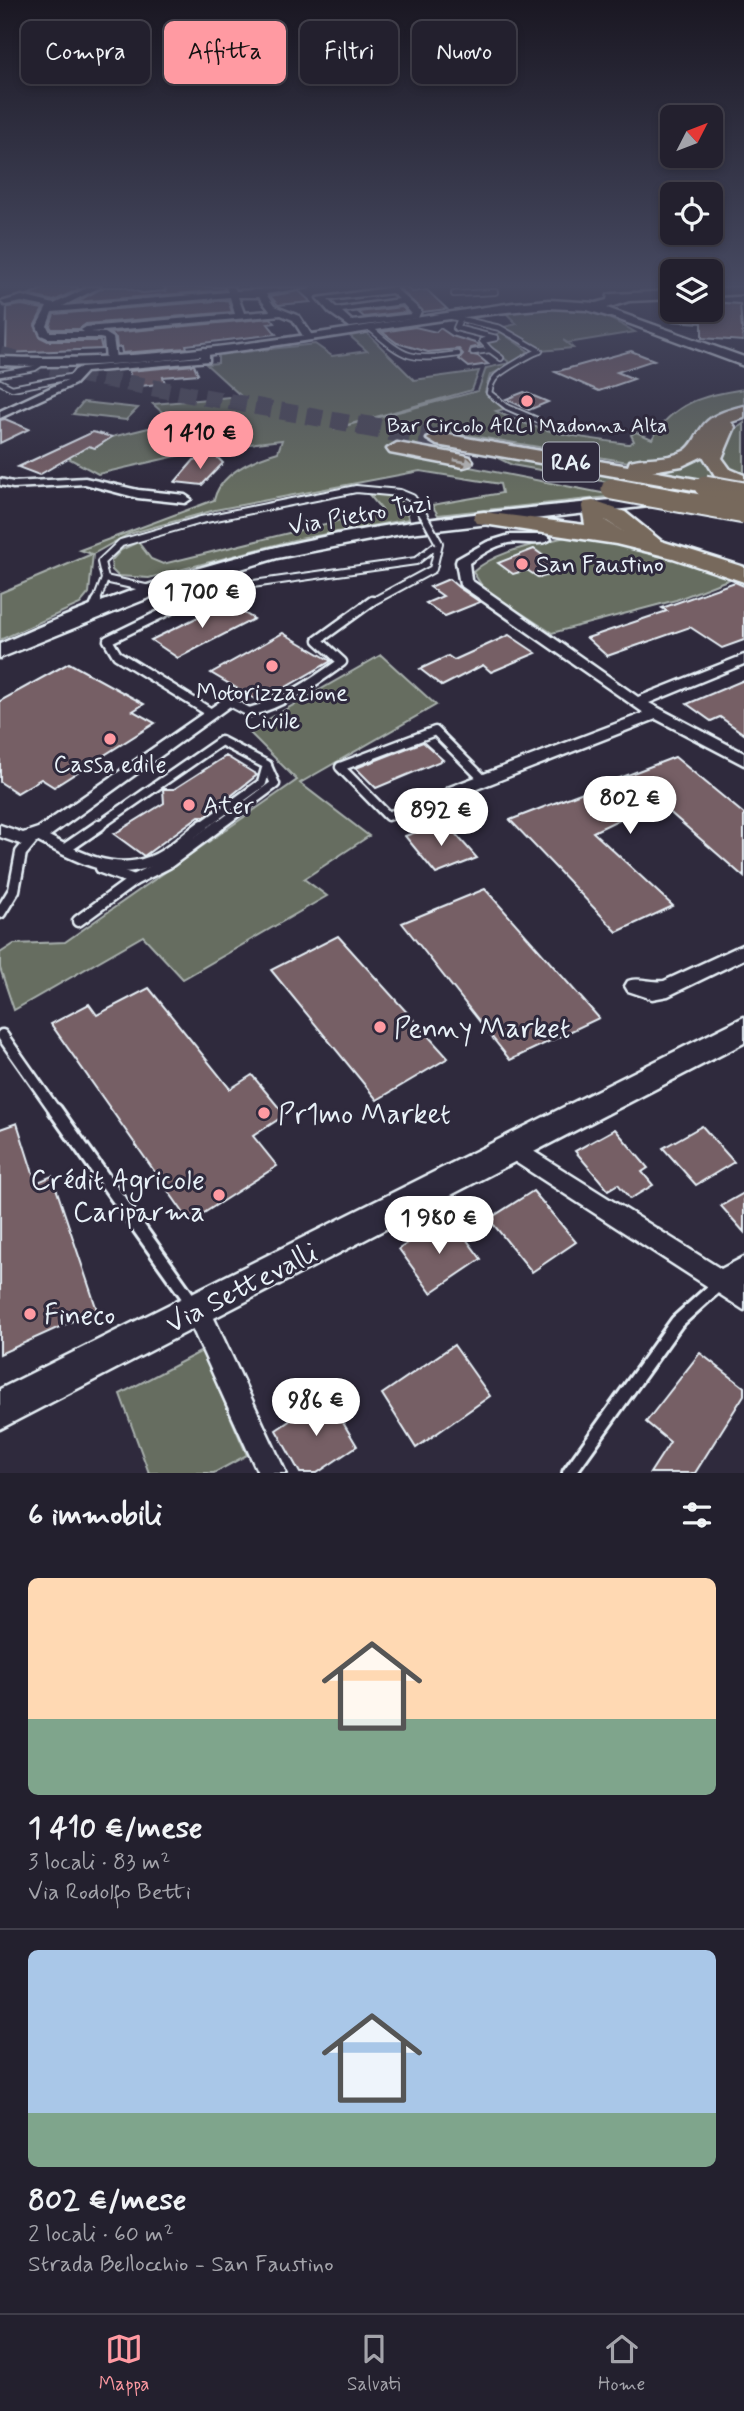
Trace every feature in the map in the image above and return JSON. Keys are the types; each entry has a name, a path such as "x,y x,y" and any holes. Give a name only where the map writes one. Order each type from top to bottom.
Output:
{"highway":[{"path":"505,450 553,454 611,464 662,464 692,454 702,446 717,422 744,412"},
{"path":"742,486 723,473 712,458 727,426 744,418"},
{"name":"RA6","path":"437,439 705,486 742,486"},
{"name":"RA6","path":"397,449 744,513"},
{"path":"625,533 638,512 654,500"},
{"path":"593,507 595,524 744,575"},
{"path":"484,518 625,533"}],"street":[{"path":"6,365 149,356"},
{"path":"6,414 69,383 84,369 206,359 205,356"},
{"path":"727,356 744,362"},
{"path":"0,482 13,485 85,481 138,494 186,499"},
{"name":"Via Pietro Tuzi","path":"0,652 150,589 218,568 316,544 484,518 654,500 742,486"},
{"path":"545,539 521,537 493,542 462,562 465,582 637,703 744,760"},
{"path":"637,703 744,659"},
{"path":"0,831 23,839 44,832 228,701"},
{"path":"458,797 484,780 655,714"},
{"path":"635,986 652,991 668,988 744,951"},
{"name":"Via Settevalli","path":"6,1403 197,1310 744,1029"},
{"path":"514,1149 744,1298"},
{"path":"721,1282 744,1269"},
{"path":"197,1310 272,1473"}],"lane":[{"path":"404,356 418,360 446,356"},
{"path":"529,356 497,373 491,379 489,393 507,407 537,420"},
{"path":"6,365 0,381 12,388 75,376"},
{"path":"0,374 6,365"},
{"path":"92,613 104,579 101,562 121,542 201,520 356,489 373,488 412,498 439,543 433,569 382,594 318,639 342,662 282,702 249,712 228,701"},
{"path":"211,713 117,655 107,640 196,597 232,587 416,561 439,543"},
{"path":"104,579 150,589"},
{"path":"458,797 388,816 340,767 435,731 484,780"},
{"path":"65,849 221,741 267,765 275,784 168,863 134,880 78,921"},
{"path":"92,864 130,867 151,862 262,783 267,765"},
{"path":"0,913 14,890 22,853 36,835 92,864 134,880"},
{"path":"2,1035 197,1310"},
{"path":"569,1473 677,1322 721,1282"}],"green space":[{"path":"218,356 390,356 414,380 479,371 472,390 333,429 478,391 486,368 510,363 501,356 524,356 490,375 485,392 504,409 496,411 528,425 561,434 629,444 634,441 631,435 636,432 652,439 670,416 691,402 703,398 744,389 744,408 680,455 634,463 443,431 432,443 448,445 460,451 445,452 394,443 388,451 617,496 438,515 432,505 502,493 500,484 420,471 215,510 129,534 93,554 89,593 80,604 0,640 0,593 92,554 80,550 214,500 223,482 239,468 278,452 282,440 207,449 98,474 57,452 83,444 95,448 112,437 173,422 153,404 241,396 206,364 218,363"},
{"path":"83,402 138,408 126,420 73,414"},
{"path":"732,420 709,449 732,486 645,471 663,467"},
{"path":"744,423 744,478 728,469 720,457 731,433"},
{"path":"517,457 694,487 658,491 512,465 498,458"},
{"path":"366,491 389,493 399,499 409,519 294,540 149,578 118,576 112,570 111,561 121,550 138,542 151,559 163,564 382,510"},
{"path":"573,535 665,556 735,577 676,600 552,633 484,589 473,572 483,564 507,553"},
{"path":"381,655 436,705 300,783 369,836 304,879 327,896 183,979 143,936 14,1010 0,968 0,953 14,944 65,942 297,780 248,731"},
{"path":"202,1351 247,1455 214,1473 149,1473 120,1394"}],"building":[{"path":"462,356 477,356 488,364 469,367 459,359"},
{"path":"614,356 643,356 654,360 617,372 634,379 599,391 555,372"},
{"path":"194,365 198,374 163,377 165,383 134,387 129,371"},
{"name":"Bar Circolo ARCI Madonna Alta","path":"524,392 548,402 529,410 506,399"},
{"path":"5,419 29,429 0,443 0,420"},
{"path":"93,432 112,437 95,448 89,446 39,475 18,467"},
{"path":"215,455 223,463 202,485 175,482 194,460"},
{"name":"San Faustino","path":"534,549 552,562 548,563 559,572 539,578 527,570 513,574 498,563"},
{"path":"449,579 480,602 445,616 426,603 443,596 430,587"},
{"path":"735,582 744,586 744,640 722,648 690,627 607,656 587,638 667,611 662,608"},
{"path":"227,603 254,619 178,658 151,640"},
{"name":"Motorizzazione Civile","path":"283,633 331,661 260,702 211,673"},
{"path":"509,635 536,653 491,672 483,665 442,686 420,669 448,656 454,660"},
{"path":"69,663 144,704 133,711 155,723 54,787 41,779 17,793 0,782 0,701"},
{"path":"744,680 744,734 720,717 711,721 687,704"},
{"path":"423,742 443,760 376,788 356,768"},
{"name":"Ater","path":"226,756 257,775 206,816 199,816 144,856 114,834 164,803 163,789 174,789"},
{"path":"675,757 744,814 744,877 658,802 618,818 620,819 593,832 673,906 617,932 510,820"},
{"path":"445,822 477,858 436,874 405,836"},
{"path":"485,889 599,1018 510,1060 402,923"},
{"path":"338,936 448,1058 377,1100 271,970"},
{"path":"149,988 230,1089 252,1075 285,1115 253,1136 277,1166 190,1222 51,1024 89,1004 97,1015"},
{"path":"17,1123 36,1183 52,1176 97,1310 0,1354 0,1129"},
{"path":"702,1126 734,1162 696,1185 663,1148"},
{"path":"615,1129 648,1168 642,1172 653,1185 630,1199 618,1184 608,1190 575,1151"},
{"path":"533,1191 576,1242 532,1272 489,1219"},
{"path":"744,1193 744,1232 721,1206"},
{"path":"440,1222 452,1238 461,1232 481,1259 431,1293 399,1249"},
{"path":"454,1345 490,1396 416,1448 382,1394"},
{"path":"700,1353 744,1387 744,1395 695,1473 650,1473 670,1442 646,1422"},
{"path":"327,1396 357,1446 317,1473 300,1473 276,1430"}],"tunnel":[{"path":"3,356 89,376 369,427"},
{"path":"359,425 437,439"}],"place":[{"name":"Bar Circolo ARCI Madonna Alta","path":"527,401"},
{"name":"San Faustino","path":"522,564"},
{"name":"Motorizzazione Civile","path":"272,666"},
{"name":"Cassa edile","path":"110,739"},
{"name":"Ater","path":"189,805"},
{"name":"Penny Market","path":"380,1027"},
{"name":"Pr1mo Market","path":"264,1113"},
{"name":"Crédit Agricole Cariparma","path":"219,1195"},
{"name":"Fineco","path":"30,1314"}]}
